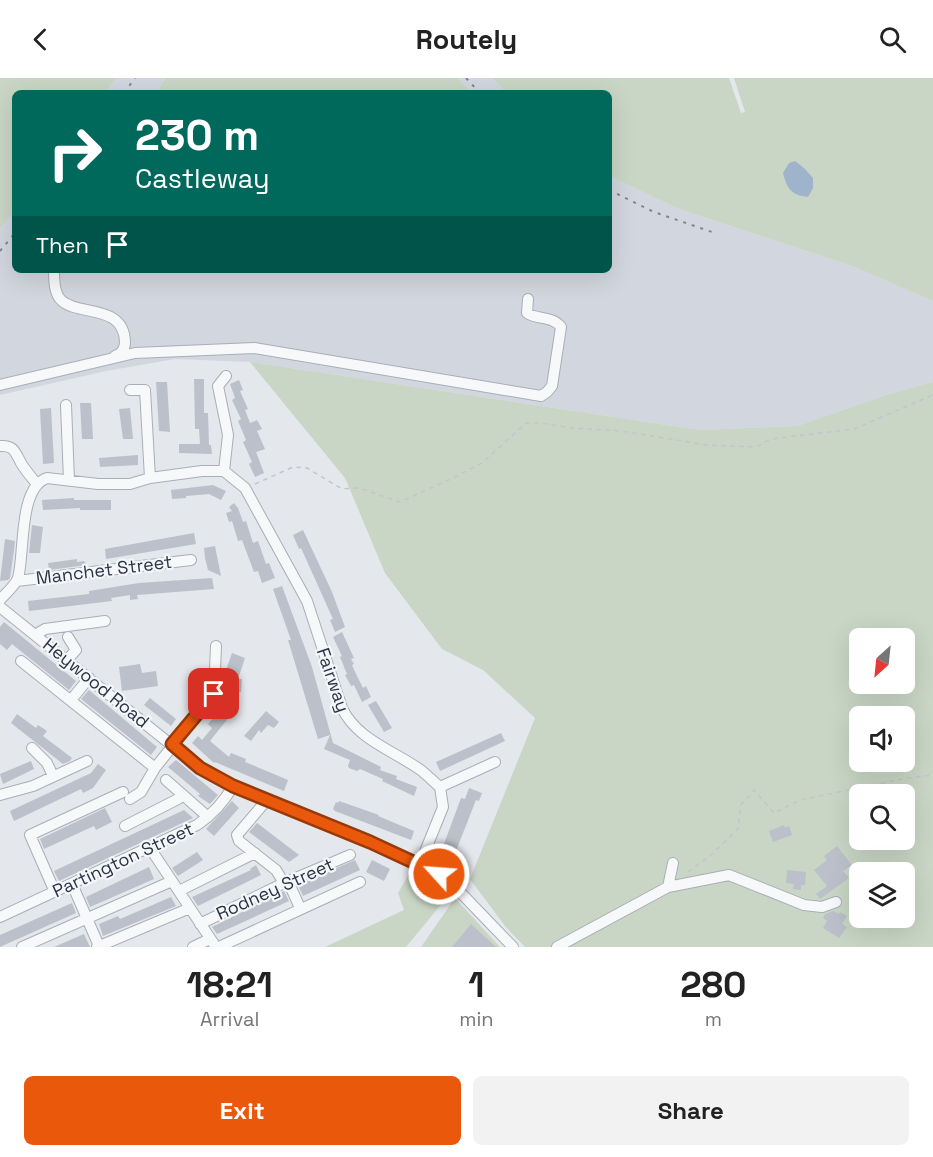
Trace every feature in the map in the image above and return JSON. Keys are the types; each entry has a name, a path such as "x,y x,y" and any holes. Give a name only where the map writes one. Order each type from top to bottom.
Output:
{"street":[{"path":"54,273 56,290 60,299 65,303 97,311 113,318 119,325 124,335 125,347 120,354 112,358"},
{"path":"0,385 135,353 254,348 541,396 547,393 552,386 561,327 555,320 536,318 527,313 528,299"},
{"path":"0,446 7,445 14,449 21,464 42,481 69,480 98,484 130,484 150,478 202,471 224,471 228,435 218,386 226,376"},
{"path":"130,390 145,390 150,478"},
{"path":"66,405 69,480"},
{"name":"Fairway","path":"224,471 245,488 307,601 348,722 359,732 423,771 440,787"},
{"path":"0,600 17,580 29,499 42,481"},
{"name":"Manchet Street","path":"17,580 191,560"},
{"name":"Heywood Road","path":"3,613 67,660 200,768 266,801 420,864 439,874 460,892 513,947"},
{"path":"35,635 45,629 105,621"},
{"path":"67,660 76,650 68,637"},
{"path":"55,892 30,835 141,792 172,744 214,694 216,646"},
{"path":"21,661 155,768"},
{"path":"71,700 89,678"},
{"path":"32,748 47,763 53,776"},
{"path":"0,795 33,786 87,761"},
{"path":"420,864 442,807 440,787 495,762"},
{"path":"166,780 208,818"},
{"name":"Partington Street","path":"0,916 197,825 208,818 233,786"},
{"path":"125,826 183,795"},
{"path":"266,801 237,835 240,841 276,870 286,882 300,908"},
{"name":"Rodney Street","path":"150,848 215,944"},
{"path":"22,947 87,919 255,854"},
{"name":"Rodney Street","path":"200,924 286,882 350,855"},
{"path":"668,887 673,863"},
{"path":"556,947 668,887 729,875 804,905 822,907 836,902"},
{"path":"193,947 215,944 360,882"},
{"path":"72,884 102,946 190,908"}],"path":[{"path":"245,488 293,467 307,468 342,489 359,488 400,502 482,463 526,423 621,430 707,445 756,447 771,439 854,429 933,395"},
{"path":"685,874 711,855 738,829 741,805 754,790 774,813 800,800 902,778 933,775"}],"shaded area":[{"path":"116,78 166,78 158,90 107,90"},
{"path":"458,78 493,78 503,90 469,90"},
{"path":"612,177 679,209 852,266 933,301 933,382 889,394 797,426 700,430 250,362 175,359 106,371 0,395 0,200 12,189 12,273 612,273"}],"green space":[{"path":"0,78 116,78 107,90 12,90 12,214 0,228"},
{"path":"166,78 458,78 469,90 158,90"},
{"path":"493,78 729,78 741,113 745,112 734,78 933,78 933,301 852,266 679,209 612,177 612,90 503,90"},
{"path":"250,362 700,430 797,426 889,394 933,382 933,947 525,947 505,926 470,879 535,718 483,670 442,649 385,573 345,478"},
{"path":"410,872 431,879 449,895 406,947 325,947 404,910 398,893"},
{"path":"455,898 500,947 421,947"}],"water":[{"path":"795,161 813,178 813,188 808,197 797,195 786,183 783,173 789,163"}],"building":[{"path":"194,379 204,379 204,413 208,413 209,445 211,445 212,454 179,453 179,444 200,444 199,429 195,429"},
{"path":"239,380 250,423 257,420 262,429 257,431 265,449 256,452 264,473 255,477 249,464 252,462 243,442 246,440 238,421 241,419 232,400 235,398 230,384"},
{"path":"156,382 167,382 170,432 159,431"},
{"path":"80,403 91,403 93,439 82,439"},
{"path":"51,408 54,463 43,464 40,409"},
{"path":"130,408 133,439 123,439 119,409"},
{"path":"138,455 138,465 100,467 99,458"},
{"path":"213,485 226,491 221,500 209,494 172,499 171,490"},
{"path":"74,498 74,500 111,500 111,510 80,510 80,508 43,510 42,500"},
{"path":"234,503 243,522 246,521 253,543 258,541 266,564 269,563 275,578 262,583 258,571 254,572 242,540 238,541 232,521 229,522 226,513 232,511 229,507"},
{"path":"32,525 43,527 40,553 29,553"},
{"path":"303,530 332,592 345,627 335,632 330,620 333,619 293,535"},
{"path":"194,533 196,544 106,559 105,549"},
{"path":"5,539 15,541 14,550 10,578 0,581"},
{"path":"215,546 221,576 208,570 205,558 204,548"},
{"path":"77,559 77,562 84,561 87,565 49,570 48,563"},
{"path":"212,578 214,589 137,595 138,599 130,600 130,595 111,598 112,601 29,611 28,601 89,594 89,591 139,583"},
{"path":"282,586 312,667 333,743 381,767 380,770 397,776 396,779 417,787 414,796 360,769 357,771 349,768 350,760 324,749 330,735 318,739 288,640 291,640 273,589"},
{"path":"4,622 76,681 69,690 12,644 7,650 0,644 0,627"},
{"path":"342,632 354,658 351,659 354,664 352,665 363,688 366,686 371,697 362,702 354,685 351,686 345,675 347,674 340,657 342,656 333,637"},
{"path":"232,653 245,658 238,679 242,679 241,692 236,692 228,714 230,716 210,741 229,757 231,753 246,759 245,762 288,780 284,791 214,763 192,743 198,736 202,740 212,728 208,724 218,712 224,696 226,670"},
{"path":"140,664 142,673 156,671 158,686 122,691 119,667"},
{"path":"89,690 157,747 151,755 81,699"},
{"path":"150,698 176,719 171,726 144,705"},
{"path":"376,701 392,728 384,732 368,705"},
{"path":"266,711 279,722 274,728 268,725 261,733 259,730 251,741 244,736"},
{"path":"17,714 36,728 38,725 47,731 43,736 72,758 70,761 63,764 11,723"},
{"path":"501,733 505,741 440,771 436,762"},
{"path":"176,760 218,795 210,804 198,796 200,794 168,767"},
{"path":"31,761 34,769 3,784 0,774"},
{"path":"98,764 106,770 93,788 83,793 81,789 14,821 10,811 91,773"},
{"path":"469,788 482,793 479,801 476,800 454,856 441,852 461,798 465,799"},
{"path":"232,801 239,808 214,836 206,829"},
{"path":"339,801 379,815 414,831 411,840 335,811 333,809"},
{"path":"105,808 112,822 96,830 94,826 44,849 40,839"},
{"path":"184,810 193,818 59,881 54,871"},
{"path":"257,823 299,855 289,862 249,832"},
{"path":"784,825 785,828 789,826 792,835 773,842 769,831"},
{"path":"837,846 850,862 849,867 843,871 849,878 820,899 816,894 827,886 814,870 827,860 824,856"},
{"path":"197,852 203,860 178,876 172,868"},
{"path":"355,860 360,870 303,896 298,885"},
{"path":"372,860 390,869 384,881 366,872"},
{"path":"256,865 261,875 198,906 192,897 251,870"},
{"path":"149,867 154,879 90,907 86,897"},
{"path":"787,870 806,872 805,885 801,885 801,890 793,889 794,884 786,883"},
{"path":"284,891 289,901 217,934 212,927"},
{"path":"171,897 176,906 103,936 99,924 118,916 120,919"},
{"path":"72,903 76,913 0,947 0,935"},
{"path":"833,911 847,916 842,924 847,927 839,938 823,928 827,921 823,918 825,914"},
{"path":"471,924 496,947 452,947"},
{"path":"84,934 90,947 54,947"}],"railway":[{"path":"126,90 135,78"},
{"path":"466,78 477,90"},
{"path":"612,191 654,212 712,232"},
{"path":"0,251 12,237"}],"route":[{"path":"214,694 172,744 200,768 238,789 370,842 439,874"}]}
